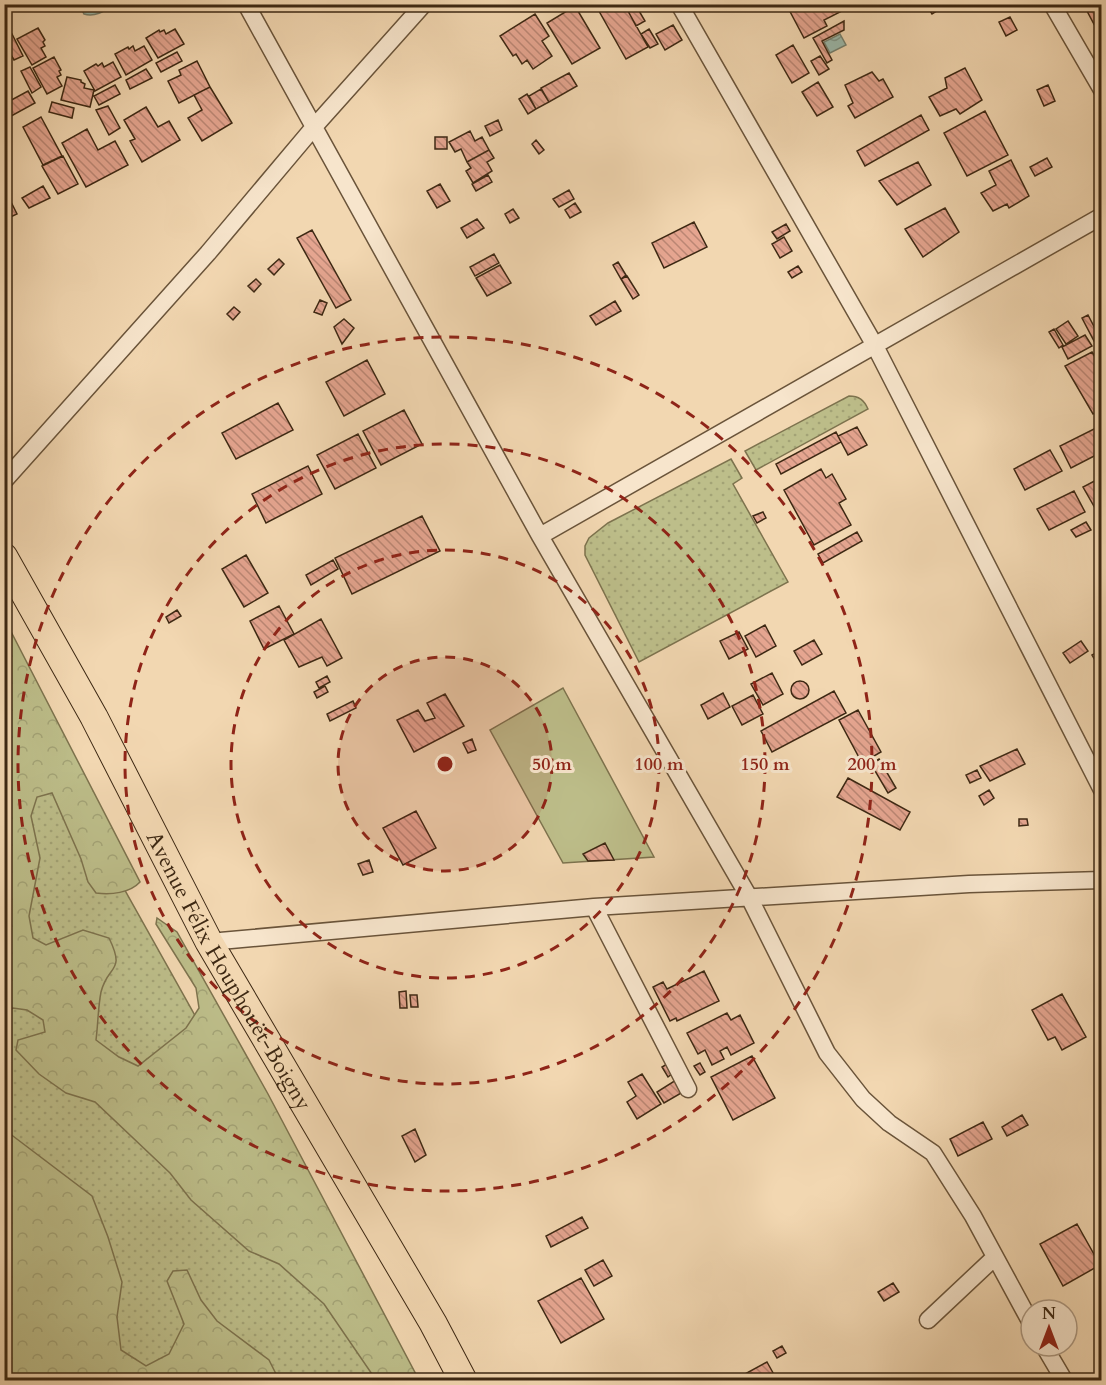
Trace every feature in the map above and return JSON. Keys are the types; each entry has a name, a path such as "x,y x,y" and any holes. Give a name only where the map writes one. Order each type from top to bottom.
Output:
{"highway":[{"name":"Avenue Félix Houphouët-Boigny","path":"4,557 94,717 209,942 433,1323 463,1380"}],"street":[{"path":"246,4 540,536 749,897 827,1053 863,1099 889,1123 933,1153 973,1216 1019,1301"},
{"path":"4,481 208,253 314,127 424,4"},
{"path":"679,4 874,344 1101,790"},
{"path":"1052,4 1101,90"},
{"path":"540,536 1101,216"},
{"path":"209,942 594,907 969,884 1101,880"},
{"path":"594,907 688,1089"},
{"path":"928,1320 995,1257"},
{"path":"1051,1358 1064,1380"}],"green space":[{"path":"849,396 861,399 868,409 756,470 745,451"},
{"path":"731,459 742,478 733,484 788,582 639,662 585,555 585,546 589,538 608,523"},
{"path":"4,618 140,882 131,889 120,892 96,893 88,882 81,859 52,793 37,797 31,816 40,858 29,916 33,938 46,945 83,930 109,938 114,949 116,963 101,992 96,1040 119,1057 138,1066 186,1028 199,1008 196,988 156,924 157,918 177,932 268,1094 419,1380 376,1380 324,1304 279,1264 249,1251 191,1200 170,1173 95,1102 66,1093 39,1074 16,1050 18,1040 45,1032 43,1020 27,1010 13,1008 5,1014"},
{"path":"5,676 399,1380 5,1380"},
{"path":"563,688 654,857 563,863 490,730"},
{"path":"5,1130 92,1196 122,1282 117,1317 121,1350 146,1366 169,1354 184,1324 167,1281 173,1271 187,1270 201,1300 217,1321 269,1360 279,1380 5,1380"}],"water":[{"path":"86,4 111,5 106,10 88,15 82,10"},
{"path":"840,34 846,45 830,53 824,42"}],"building":[{"path":"595,4 624,4 648,47 626,59"},
{"path":"635,4 645,21 636,26 626,7"},
{"path":"786,4 841,4 844,10 824,20 827,26 804,38"},
{"path":"926,4 948,4 932,14"},
{"path":"575,6 600,48 572,64 547,23"},
{"path":"1096,6 1102,17 1102,24 1096,28 1087,11"},
{"path":"535,14 549,36 542,41 552,56 533,69 527,60 522,64 516,54 513,56 500,36"},
{"path":"1010,17 1017,30 1006,36 999,22"},
{"path":"844,21 844,30 822,41 832,60 827,63 813,38"},
{"path":"673,25 682,40 665,50 656,34"},
{"path":"38,28 45,40 43,42 45,46 41,48 46,57 32,65 17,39"},
{"path":"175,29 184,44 158,58 146,38 159,30 160,32 164,30 166,34"},
{"path":"649,29 658,44 650,48 641,34"},
{"path":"12,34 23,56 14,60 4,43 4,39"},
{"path":"793,45 809,73 792,83 776,55"},
{"path":"133,46 135,51 144,46 152,60 126,75 115,54"},
{"path":"177,52 182,61 161,72 156,63"},
{"path":"820,56 829,69 819,75 811,61"},
{"path":"54,57 61,70 59,71 61,75 57,77 62,86 47,94 33,68"},
{"path":"197,61 210,87 179,103 168,81 181,75 179,70"},
{"path":"113,62 121,77 95,91 84,71 96,64 98,66 102,63 104,67"},
{"path":"30,67 41,87 32,93 21,71"},
{"path":"965,68 982,100 960,114 956,109 940,116 929,97 947,88 945,78"},
{"path":"146,69 152,78 130,89 126,80"},
{"path":"872,72 879,81 883,79 893,97 855,118 848,106 853,103 845,85"},
{"path":"569,73 577,86 549,102 541,88"},
{"path":"67,77 81,80 85,84 84,88 94,90 90,107 61,100"},
{"path":"818,82 833,107 817,116 802,92"},
{"path":"115,85 120,94 99,105 94,96"},
{"path":"1048,85 1055,101 1044,106 1037,90"},
{"path":"210,87 232,123 202,141 188,118 202,110 194,95"},
{"path":"541,89 549,102 536,109 529,96"},
{"path":"28,91 35,103 4,120 4,104"},
{"path":"527,94 536,109 528,114 519,99"},
{"path":"52,102 74,108 72,118 49,112"},
{"path":"108,106 120,128 109,135 96,110"},
{"path":"146,107 158,127 169,121 180,140 142,162 130,141 135,139 124,120"},
{"path":"985,111 1008,155 967,176 944,133"},
{"path":"921,115 929,130 865,166 857,151"},
{"path":"41,117 62,156 43,165 23,127"},
{"path":"498,120 502,130 490,136 485,126"},
{"path":"87,129 98,150 115,141 128,165 86,187 62,143"},
{"path":"470,131 475,141 482,137 489,150 467,162 461,149 455,152 449,142"},
{"path":"435,137 447,137 447,149 435,149"},
{"path":"536,140 544,150 539,154 532,144"},
{"path":"489,150 494,158 487,162 492,171 473,183 466,171 471,168 467,162"},
{"path":"63,156 78,184 58,194 42,166"},
{"path":"1047,158 1052,167 1035,176 1030,167"},
{"path":"1011,160 1029,196 1009,208 1007,204 993,211 981,193 996,185 989,171"},
{"path":"918,162 931,185 897,205 879,181"},
{"path":"488,175 492,182 476,191 472,184"},
{"path":"440,184 450,201 437,208 427,191"},
{"path":"43,186 50,198 29,208 22,198"},
{"path":"569,190 574,199 559,207 553,199"},
{"path":"7,194 17,214 4,220 4,195"},
{"path":"575,203 581,212 570,218 565,210"},
{"path":"945,208 959,232 923,257 905,229"},
{"path":"513,209 519,218 510,223 505,214"},
{"path":"477,219 484,228 467,238 461,228"},
{"path":"694,222 707,247 664,268 652,243"},
{"path":"786,224 790,231 777,239 772,232"},
{"path":"312,230 351,300 336,308 297,238"},
{"path":"784,237 792,251 780,258 772,244"},
{"path":"494,254 499,263 475,276 470,267"},
{"path":"279,259 284,264 274,275 268,269"},
{"path":"618,262 626,275 621,279 613,265"},
{"path":"500,265 511,283 487,296 476,278"},
{"path":"798,266 802,272 792,278 788,272"},
{"path":"627,276 639,295 633,299 621,279"},
{"path":"256,279 261,284 254,292 248,286"},
{"path":"320,300 327,303 322,315 314,312"},
{"path":"615,301 621,311 596,325 590,316"},
{"path":"234,307 240,312 233,320 227,314"},
{"path":"1088,315 1100,338 1094,341 1082,318"},
{"path":"344,319 354,328 342,344 334,327"},
{"path":"1068,321 1078,336 1066,344 1056,329"},
{"path":"1054,329 1063,345 1059,348 1049,332"},
{"path":"1085,335 1092,346 1068,359 1062,347"},
{"path":"1092,352 1102,368 1102,408 1093,414 1065,366"},
{"path":"367,360 385,394 344,416 326,382"},
{"path":"278,403 293,430 236,459 222,433"},
{"path":"404,410 422,444 381,465 363,431"},
{"path":"857,427 867,445 848,455 838,436"},
{"path":"1096,428 1102,438 1102,452 1071,468 1060,446"},
{"path":"836,432 841,442 781,474 776,464"},
{"path":"358,434 376,468 335,489 317,455"},
{"path":"1050,450 1062,471 1025,490 1014,469"},
{"path":"308,466 322,494 266,523 252,494"},
{"path":"821,469 826,478 832,474 846,499 839,503 851,525 814,545 784,490"},
{"path":"1102,477 1102,504 1095,508 1083,487"},
{"path":"1074,491 1085,512 1049,530 1037,509"},
{"path":"763,512 766,518 757,523 753,516"},
{"path":"1102,514 1102,524 1100,525 1096,517"},
{"path":"422,516 440,551 352,594 335,558"},
{"path":"1086,522 1091,530 1076,537 1071,530"},
{"path":"857,532 862,541 823,563 818,554"},
{"path":"246,555 268,593 244,607 222,569"},
{"path":"333,560 338,569 311,585 306,575"},
{"path":"279,606 294,634 264,649 250,621"},
{"path":"177,610 181,616 169,623 166,617"},
{"path":"321,619 342,658 327,666 322,657 299,667 284,640"},
{"path":"765,625 776,646 756,657 745,636"},
{"path":"739,632 748,649 729,659 720,641"},
{"path":"814,640 822,654 802,665 794,651"},
{"path":"1081,641 1088,651 1070,663 1063,653"},
{"path":"1102,651 1102,672 1092,655"},
{"path":"772,673 783,694 763,705 751,684"},
{"path":"327,676 330,682 319,688 316,682"},
{"path":"800,681 806,684 809,690 806,696 800,699 794,696 791,690 794,684"},
{"path":"325,686 328,692 317,698 314,692"},
{"path":"834,691 846,713 772,752 761,731"},
{"path":"723,693 730,707 708,719 701,705"},
{"path":"445,694 464,726 414,752 397,720 418,710 425,721 435,718 427,703"},
{"path":"753,695 763,714 742,725 732,706"},
{"path":"353,701 356,708 330,721 327,714"},
{"path":"858,710 881,752 862,763 839,720"},
{"path":"472,739 476,750 468,753 463,743"},
{"path":"1017,749 1025,764 990,781 980,766"},
{"path":"879,759 896,788 888,793 871,764"},
{"path":"977,770 981,778 970,783 966,775"},
{"path":"848,778 910,812 900,830 837,797"},
{"path":"989,790 994,798 984,805 979,796"},
{"path":"416,811 436,848 403,865 383,828"},
{"path":"1019,819 1027,819 1028,825 1019,826"},
{"path":"605,843 614,860 588,861 583,854"},
{"path":"369,860 373,872 363,875 358,864"},
{"path":"704,971 719,1001 677,1021 676,1018 670,1021 653,987 663,982 667,989"},
{"path":"406,991 407,1008 400,1008 399,992"},
{"path":"1062,994 1086,1037 1062,1050 1055,1037 1048,1040 1032,1010"},
{"path":"410,995 417,995 418,1007 411,1007"},
{"path":"727,1013 731,1020 740,1015 754,1043 731,1055 727,1047 720,1051 724,1059 712,1065 705,1050 698,1054 687,1033"},
{"path":"752,1056 775,1098 733,1120 711,1077"},
{"path":"700,1063 705,1072 700,1075 694,1066"},
{"path":"667,1064 673,1073 668,1077 662,1067"},
{"path":"642,1074 661,1104 637,1119 627,1102 636,1096 628,1082"},
{"path":"676,1080 683,1092 664,1103 657,1092"},
{"path":"1022,1115 1028,1125 1007,1136 1002,1127"},
{"path":"983,1122 992,1139 958,1156 950,1139"},
{"path":"415,1129 426,1155 415,1162 402,1136"},
{"path":"582,1217 588,1228 551,1247 546,1236"},
{"path":"1077,1224 1100,1265 1063,1286 1040,1244"},
{"path":"603,1260 612,1276 594,1286 585,1270"},
{"path":"581,1278 604,1319 561,1343 538,1301"},
{"path":"893,1283 899,1292 884,1301 878,1292"},
{"path":"782,1346 786,1353 777,1358 773,1351"},
{"path":"767,1362 777,1380 746,1380 743,1375"}]}
